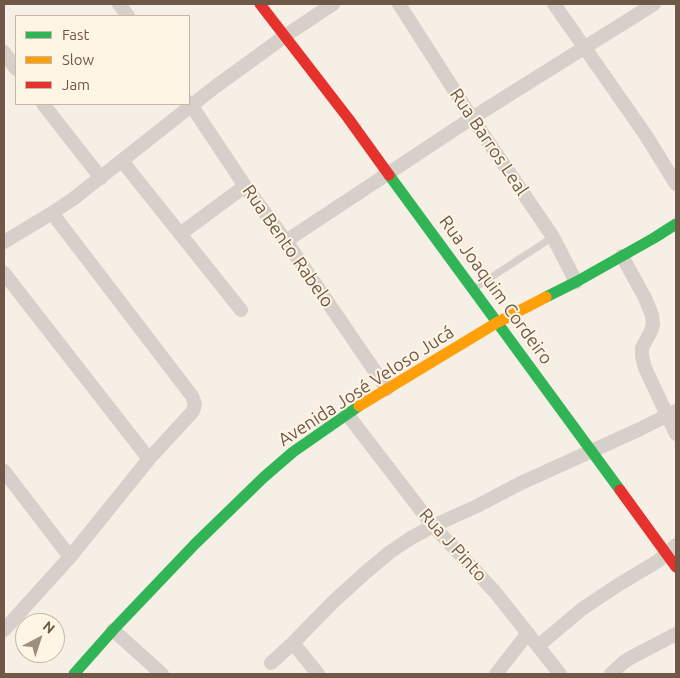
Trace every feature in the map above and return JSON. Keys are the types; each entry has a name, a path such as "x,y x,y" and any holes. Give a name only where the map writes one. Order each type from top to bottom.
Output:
{"main road":[{"name":"Rua Joaquim Cordeiro","path":"260,4 388,173 591,450 672,549 676,567"},
{"name":"Avenida José Veloso Jucá","path":"74,674 195,544 264,477 294,452 347,414 498,322 576,282 676,224"}],"street":[{"path":"120,4 127,15"},
{"path":"190,104 333,4"},
{"name":"Rua Barros Leal","path":"399,4 472,118 553,238 576,282"},
{"path":"554,4 645,134 676,184"},
{"path":"286,241 472,118 654,4"},
{"path":"4,52 15,68"},
{"name":"Rua Bento Rabelo","path":"190,104 387,389"},
{"path":"44,105 101,178"},
{"path":"4,242 52,213 101,178 189,105"},
{"path":"122,161 241,310"},
{"path":"180,234 245,186"},
{"path":"4,630 70,557 149,459 193,411 194,404 192,396 52,213"},
{"path":"622,256 652,315 653,324 642,348 642,356 645,368 672,413 676,434"},
{"path":"4,273 149,459"},
{"path":"270,663 366,572 404,542 433,526 672,413"},
{"name":"Rua J Pinto","path":"347,414 433,526 483,578 560,674"},
{"path":"4,471 70,557"},
{"path":"538,646 582,609 672,549"},
{"path":"113,630 162,674"},
{"path":"496,674 528,633"},
{"path":"611,674 632,657 676,634"},
{"path":"293,643 318,674"}],"lane":[{"path":"473,289 553,238"}],"traffic: fast":[{"path":"389,175 620,490"},
{"path":"546,297 576,282 676,224"},
{"path":"74,674 195,544 264,477 293,452 359,406"}],"traffic: slow":[{"path":"359,406 498,322 546,297"}],"traffic: jam":[{"path":"260,4 348,118 389,175"},
{"path":"620,490 676,567"}]}
